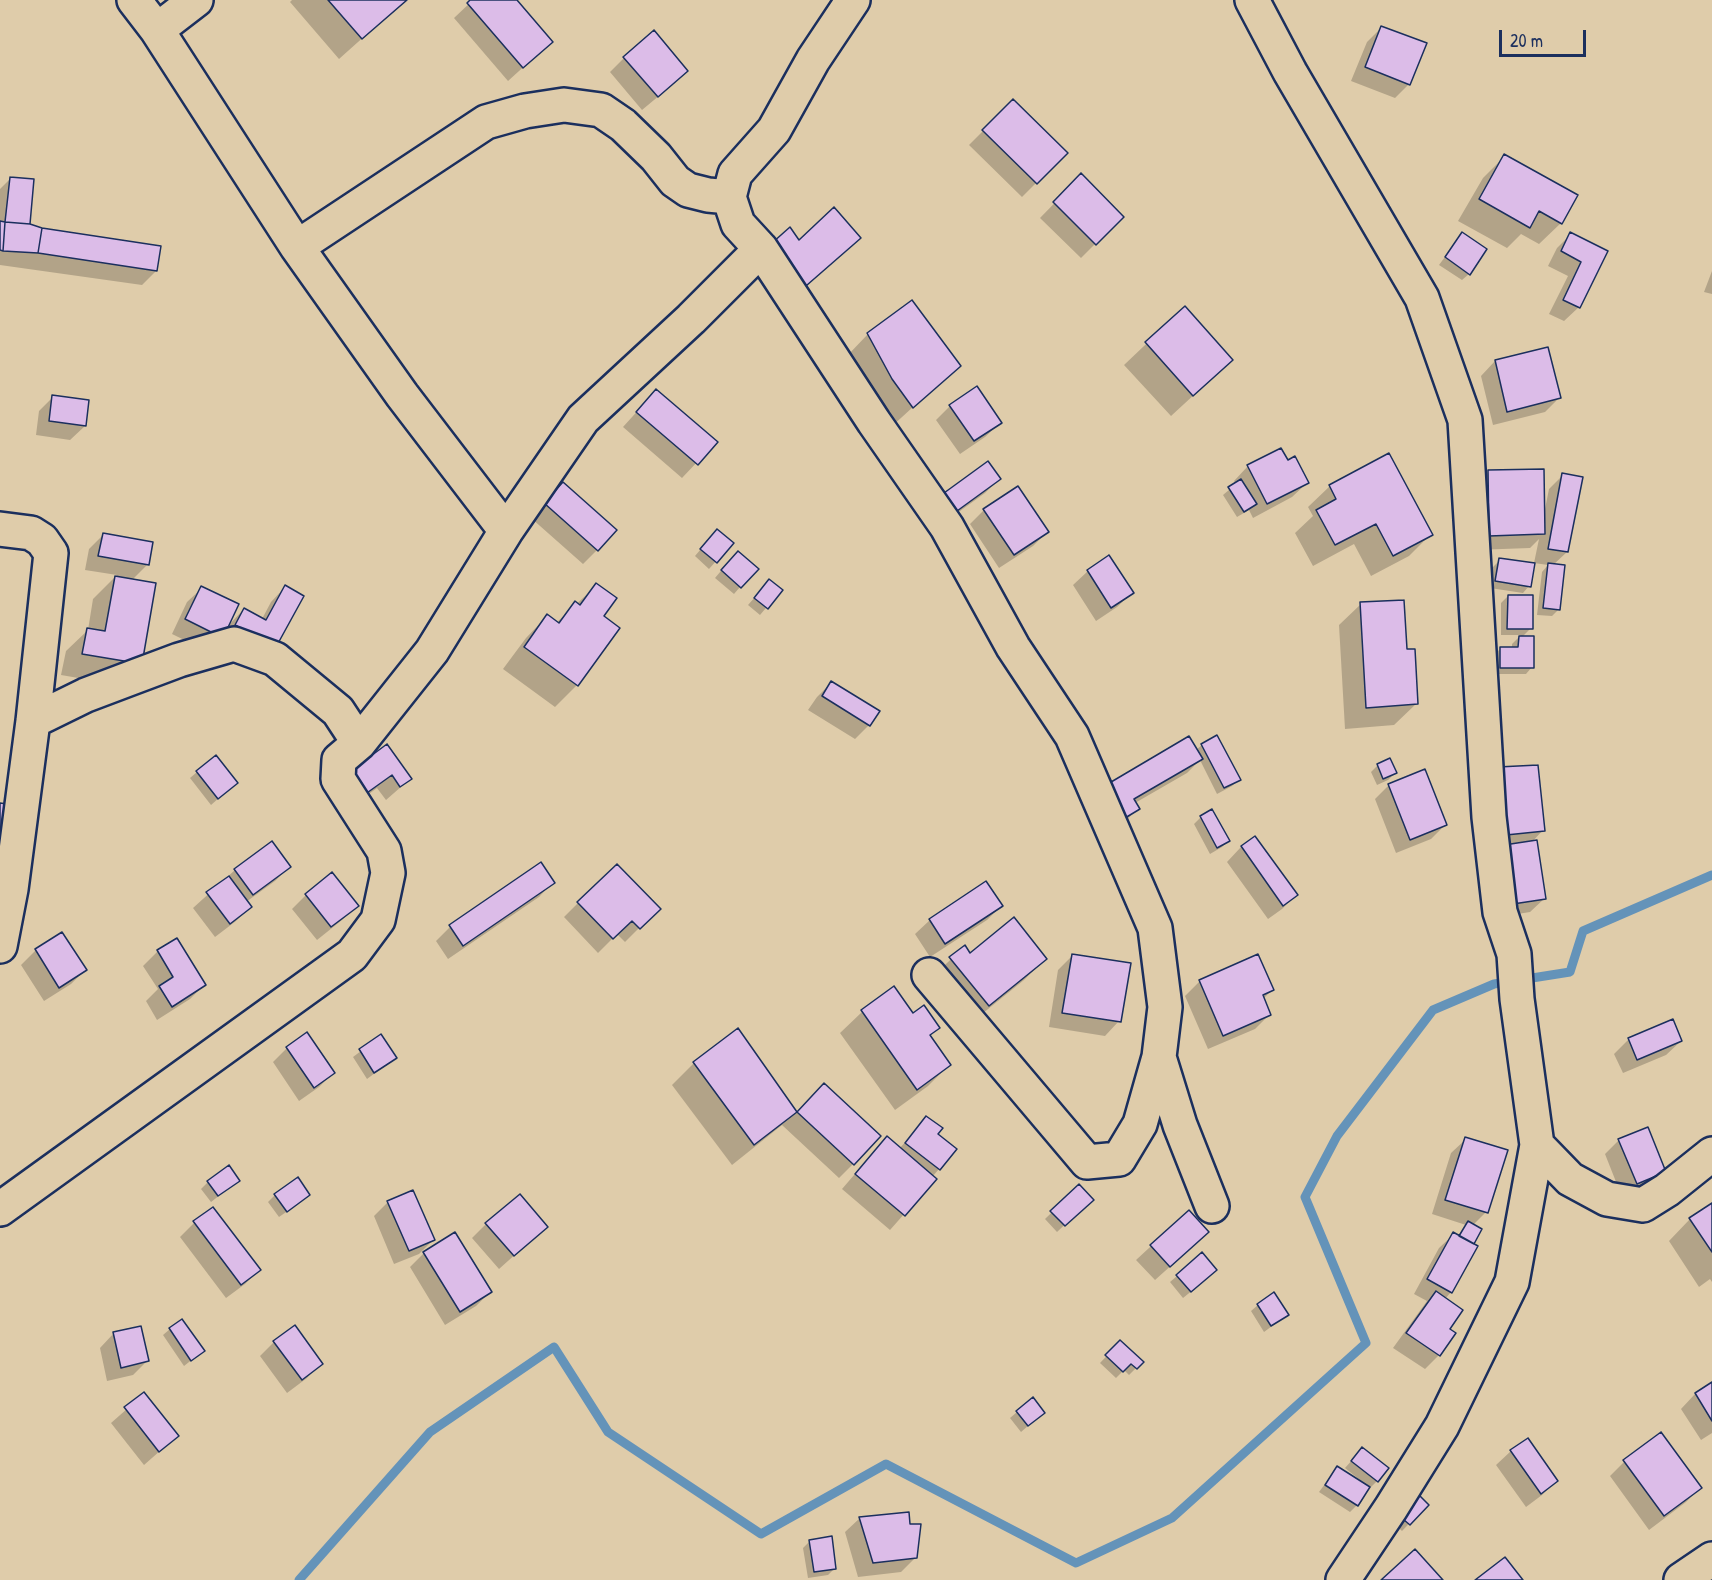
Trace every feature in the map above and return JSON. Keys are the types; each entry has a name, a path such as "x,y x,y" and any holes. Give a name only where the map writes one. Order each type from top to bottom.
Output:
{"street":[{"path":"134,0 157,30 297,246 402,395 506,531"},
{"path":"157,30 196,0"},
{"path":"853,0 813,60 774,130 735,174 729,197 738,224 762,249 947,528 1013,647 1072,736 1155,928 1165,1007 1159,1057 1140,1124 1119,1159 1087,1162 929,975"},
{"path":"1252,0 1290,72 1422,297 1465,420 1489,817 1500,912 1514,954 1517,999 1537,1145 1512,1282 1442,1426 1343,1580"},
{"path":"297,246 486,122 525,111 564,105 601,110 623,125 656,157 675,181 688,190 729,197"},
{"path":"0,1209 352,955 378,920 388,873 384,851 338,779 339,759 359,743 432,651 506,531 583,419 692,319 762,249"},
{"path":"0,529 31,533 42,540 51,553 33,721 11,889 0,946"},
{"path":"33,721 86,695 179,660 234,644 276,659 338,711 359,743"},
{"path":"1159,1057 1180,1125 1212,1206"},
{"path":"1537,1145 1570,1179 1607,1199 1643,1205 1667,1190 1712,1154"},
{"path":"1681,1580 1712,1559"}],"building":[{"path":"328,0 407,0 362,39"},
{"path":"470,0 517,0 553,42 523,68 467,3"},
{"path":"1381,26 1427,43 1410,85 1365,67"},
{"path":"654,30 688,71 658,97 623,57"},
{"path":"1013,99 1068,153 1037,184 982,130"},
{"path":"1504,154 1578,195 1562,224 1539,211 1530,228 1479,199"},
{"path":"1081,173 1124,217 1096,245 1053,202"},
{"path":"10,177 34,179 30,224 5,222"},
{"path":"834,207 861,238 799,292 763,251 790,227 799,240"},
{"path":"0,221 5,222 3,251 0,250"},
{"path":"5,222 30,224 42,228 38,253 3,251"},
{"path":"42,228 161,246 157,271 38,253"},
{"path":"1462,232 1487,249 1470,275 1445,257"},
{"path":"1570,232 1608,251 1580,308 1563,300 1581,262 1561,251"},
{"path":"912,300 961,366 913,408 892,379 867,333"},
{"path":"1185,306 1233,360 1193,396 1145,342"},
{"path":"1548,347 1561,398 1507,412 1495,360"},
{"path":"977,386 1002,423 974,441 949,405"},
{"path":"656,389 718,442 698,465 636,412"},
{"path":"52,395 89,400 86,426 49,421"},
{"path":"1281,448 1288,460 1295,456 1309,483 1267,504 1247,465"},
{"path":"1389,453 1433,535 1393,556 1376,524 1335,545 1316,510 1336,499 1329,485"},
{"path":"988,461 1001,479 957,511 944,493"},
{"path":"1544,469 1545,534 1489,536 1488,470"},
{"path":"1562,473 1583,477 1568,552 1548,549"},
{"path":"1241,479 1257,504 1244,512 1228,487"},
{"path":"563,482 617,530 598,551 544,503"},
{"path":"1018,486 1049,532 1014,555 983,509"},
{"path":"717,529 734,543 717,563 700,549"},
{"path":"103,533 153,542 149,565 98,556"},
{"path":"738,551 759,569 741,588 721,570"},
{"path":"1109,555 1134,593 1111,608 1087,570"},
{"path":"1499,558 1535,563 1531,587 1495,581"},
{"path":"1548,563 1565,565 1560,610 1543,608"},
{"path":"115,576 156,583 142,664 82,654 87,628 105,631"},
{"path":"769,579 783,590 768,609 754,598"},
{"path":"596,583 617,598 604,616 620,628 578,686 524,647 547,614 559,623 575,601 580,605"},
{"path":"285,585 304,596 276,647 235,625 244,608 266,620"},
{"path":"201,586 239,604 223,638 185,619"},
{"path":"1508,595 1533,595 1533,629 1507,629"},
{"path":"1404,600 1407,649 1415,649 1418,704 1366,708 1360,602"},
{"path":"1519,636 1534,636 1534,668 1500,668 1500,647 1518,647"},
{"path":"831,681 880,711 870,726 822,696"},
{"path":"1217,735 1241,780 1224,788 1201,744"},
{"path":"1189,736 1203,759 1134,799 1140,809 1125,818 1106,785"},
{"path":"387,744 412,779 400,787 392,775 364,795 348,773"},
{"path":"216,755 238,783 218,799 196,771"},
{"path":"1390,758 1397,773 1383,779 1377,764"},
{"path":"1538,765 1545,831 1506,835 1498,767"},
{"path":"1425,769 1447,825 1410,840 1388,784"},
{"path":"0,803 7,804 1,843 0,843"},
{"path":"1212,809 1230,841 1217,848 1200,816"},
{"path":"1255,836 1298,895 1283,906 1241,846"},
{"path":"1537,840 1546,899 1513,904 1504,845"},
{"path":"272,841 291,867 253,895 234,869"},
{"path":"541,862 555,883 463,946 449,925"},
{"path":"617,864 661,909 640,929 632,921 613,939 577,902"},
{"path":"332,872 359,906 331,927 305,894"},
{"path":"229,876 252,907 230,924 206,892"},
{"path":"986,881 1003,906 945,944 929,919"},
{"path":"1014,917 1047,959 989,1006 949,957 965,945 970,953"},
{"path":"62,932 87,970 59,988 35,949"},
{"path":"177,938 206,985 172,1007 159,986 173,977 157,950"},
{"path":"1072,954 1131,963 1121,1022 1062,1013"},
{"path":"1258,954 1274,990 1263,995 1271,1015 1223,1036 1199,980"},
{"path":"894,986 913,1013 924,1005 940,1028 930,1035 951,1065 917,1090 861,1010"},
{"path":"1673,1019 1682,1041 1637,1060 1628,1038"},
{"path":"738,1028 797,1112 754,1145 693,1062"},
{"path":"307,1032 335,1073 314,1088 286,1047"},
{"path":"381,1034 397,1058 374,1073 359,1049"},
{"path":"824,1083 881,1136 854,1165 797,1112"},
{"path":"926,1116 943,1128 938,1134 957,1149 940,1170 905,1143"},
{"path":"1648,1127 1666,1172 1637,1184 1618,1139"},
{"path":"887,1136 937,1179 905,1216 855,1174"},
{"path":"1465,1137 1508,1150 1488,1213 1445,1200"},
{"path":"229,1165 240,1181 218,1196 207,1181"},
{"path":"298,1177 310,1195 287,1212 274,1194"},
{"path":"1079,1184 1094,1200 1065,1226 1050,1211"},
{"path":"413,1190 435,1240 409,1251 387,1201"},
{"path":"520,1194 548,1227 514,1256 485,1223"},
{"path":"1712,1203 1712,1252 1689,1218"},
{"path":"213,1207 261,1270 241,1285 193,1221"},
{"path":"1189,1210 1209,1232 1170,1267 1150,1245"},
{"path":"1468,1221 1482,1229 1474,1244 1459,1236"},
{"path":"455,1232 492,1292 460,1312 423,1252"},
{"path":"1453,1232 1478,1246 1452,1293 1427,1279"},
{"path":"1202,1252 1217,1270 1191,1292 1176,1275"},
{"path":"1436,1291 1463,1310 1450,1329 1456,1333 1440,1356 1406,1333"},
{"path":"1274,1292 1289,1315 1271,1326 1257,1304"},
{"path":"182,1319 205,1351 191,1361 169,1328"},
{"path":"295,1325 323,1364 302,1380 273,1341"},
{"path":"141,1326 149,1361 121,1368 113,1332"},
{"path":"1120,1340 1144,1362 1137,1369 1131,1364 1123,1372 1105,1355"},
{"path":"1712,1382 1712,1421 1695,1393"},
{"path":"144,1392 179,1436 159,1452 124,1407"},
{"path":"1033,1397 1045,1413 1028,1426 1016,1411"},
{"path":"1661,1432 1702,1488 1664,1516 1623,1460"},
{"path":"1528,1438 1558,1481 1541,1494 1510,1450"},
{"path":"1362,1447 1389,1468 1378,1482 1351,1461"},
{"path":"1337,1466 1370,1487 1358,1506 1325,1485"},
{"path":"1417,1493 1429,1505 1410,1525 1397,1514"},
{"path":"909,1512 910,1524 921,1524 917,1558 873,1563 859,1517"},
{"path":"832,1536 836,1569 814,1572 809,1540"},
{"path":"1415,1549 1443,1580 1381,1580"},
{"path":"1505,1557 1523,1580 1475,1580"}],"waterway":[{"path":"299,1580 430,1432 554,1347 608,1432 761,1534 886,1464 1076,1563 1172,1518 1366,1343 1305,1197 1337,1136 1433,1010 1494,984 1570,972 1583,931 1712,875"}]}
